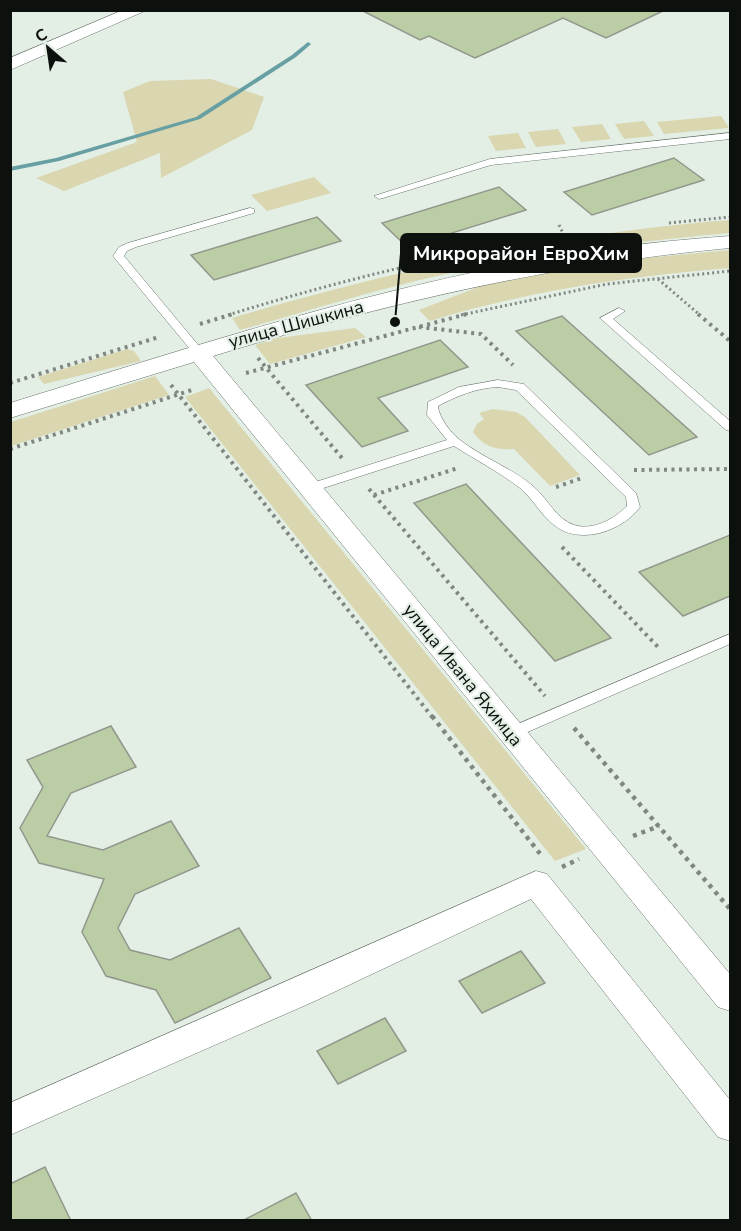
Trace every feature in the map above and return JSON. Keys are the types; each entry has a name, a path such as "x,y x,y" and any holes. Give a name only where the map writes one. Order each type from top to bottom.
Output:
{"street":[{"path":"10,65 140,10"},
{"name":"улица Шишкина","path":"10,411 198,352 382,301 551,263 730,242"},
{"name":"улица Ивана Яхимца","path":"198,352 730,997"},
{"path":"10,1120 303,992 536,883 730,1126"}],"lane":[{"path":"379,196 489,162 730,136"},
{"path":"198,352 118,256 123,249 132,245 250,211"},
{"path":"619,311 606,318 730,427"},
{"path":"493,382 508,382 520,387 604,469 632,496 634,507 626,516 596,529 579,531 563,526 535,495 455,442 433,415 432,405 444,398 493,382"},
{"path":"310,488 455,442"},
{"path":"511,733 730,639"}],"path":[{"path":"559,225 563,233"},
{"path":"237,376 416,327 571,290 730,271"},
{"path":"658,279 730,340"},
{"path":"256,355 355,474 730,909"},
{"path":"166,380 546,861"},
{"path":"10,449 202,386"},
{"path":"374,495 465,465"},
{"path":"535,495 604,469"},
{"path":"559,544 673,663"}],"shaded area":[{"path":"211,79 264,97 252,130 161,178 160,153 64,191 36,178 137,142 123,92 150,81"},
{"path":"721,116 729,128 664,134 657,122"},
{"path":"644,121 654,136 624,139 615,124"},
{"path":"602,124 611,139 581,142 572,127"},
{"path":"558,129 566,144 536,147 528,132"},
{"path":"518,133 526,148 496,151 488,136"},
{"path":"314,177 331,193 267,211 251,195"},
{"path":"730,220 730,233 588,249 481,267 394,286 240,330 232,318 355,284 479,256 604,234"},
{"path":"730,250 730,268 654,275 578,286 504,301 430,321 419,310 486,284 625,260"},
{"path":"355,328 366,337 270,364 255,345 278,338"},
{"path":"127,349 134,351 141,361 44,384 38,377"},
{"path":"155,376 169,395 11,446 11,422"},
{"path":"209,388 586,849 555,861 185,397"},
{"path":"493,409 516,412 525,417 580,475 550,486 514,449 496,448 481,441 473,432 477,424 484,419 479,413"}],"building":[{"path":"361,10 665,10 606,38 563,18 475,58 429,36 420,40"},
{"path":"674,158 704,180 592,215 564,192"},
{"path":"499,187 526,210 407,247 382,223"},
{"path":"317,217 341,241 214,280 191,255"},
{"path":"562,316 697,437 649,455 516,331"},
{"path":"440,340 468,367 378,398 408,431 362,447 306,385"},
{"path":"466,484 611,638 555,661 414,503"},
{"path":"730,535 730,596 683,616 639,572"},
{"path":"111,726 136,767 71,793 47,836 103,850 171,821 199,866 135,894 118,928 130,950 170,960 239,928 271,978 175,1023 156,990 106,976 82,932 104,879 39,863 20,828 43,787 27,760"},
{"path":"521,951 545,983 482,1013 459,981"},
{"path":"385,1018 406,1051 338,1084 317,1051"},
{"path":"45,1167 71,1221 10,1221 10,1184"},
{"path":"296,1193 312,1221 242,1221"}],"waterway":[{"path":"10,169 57,160 198,118 294,56 308,44"}],"place":[{"name":"Микрорайон ЕвроХим","path":"395,322"}]}
